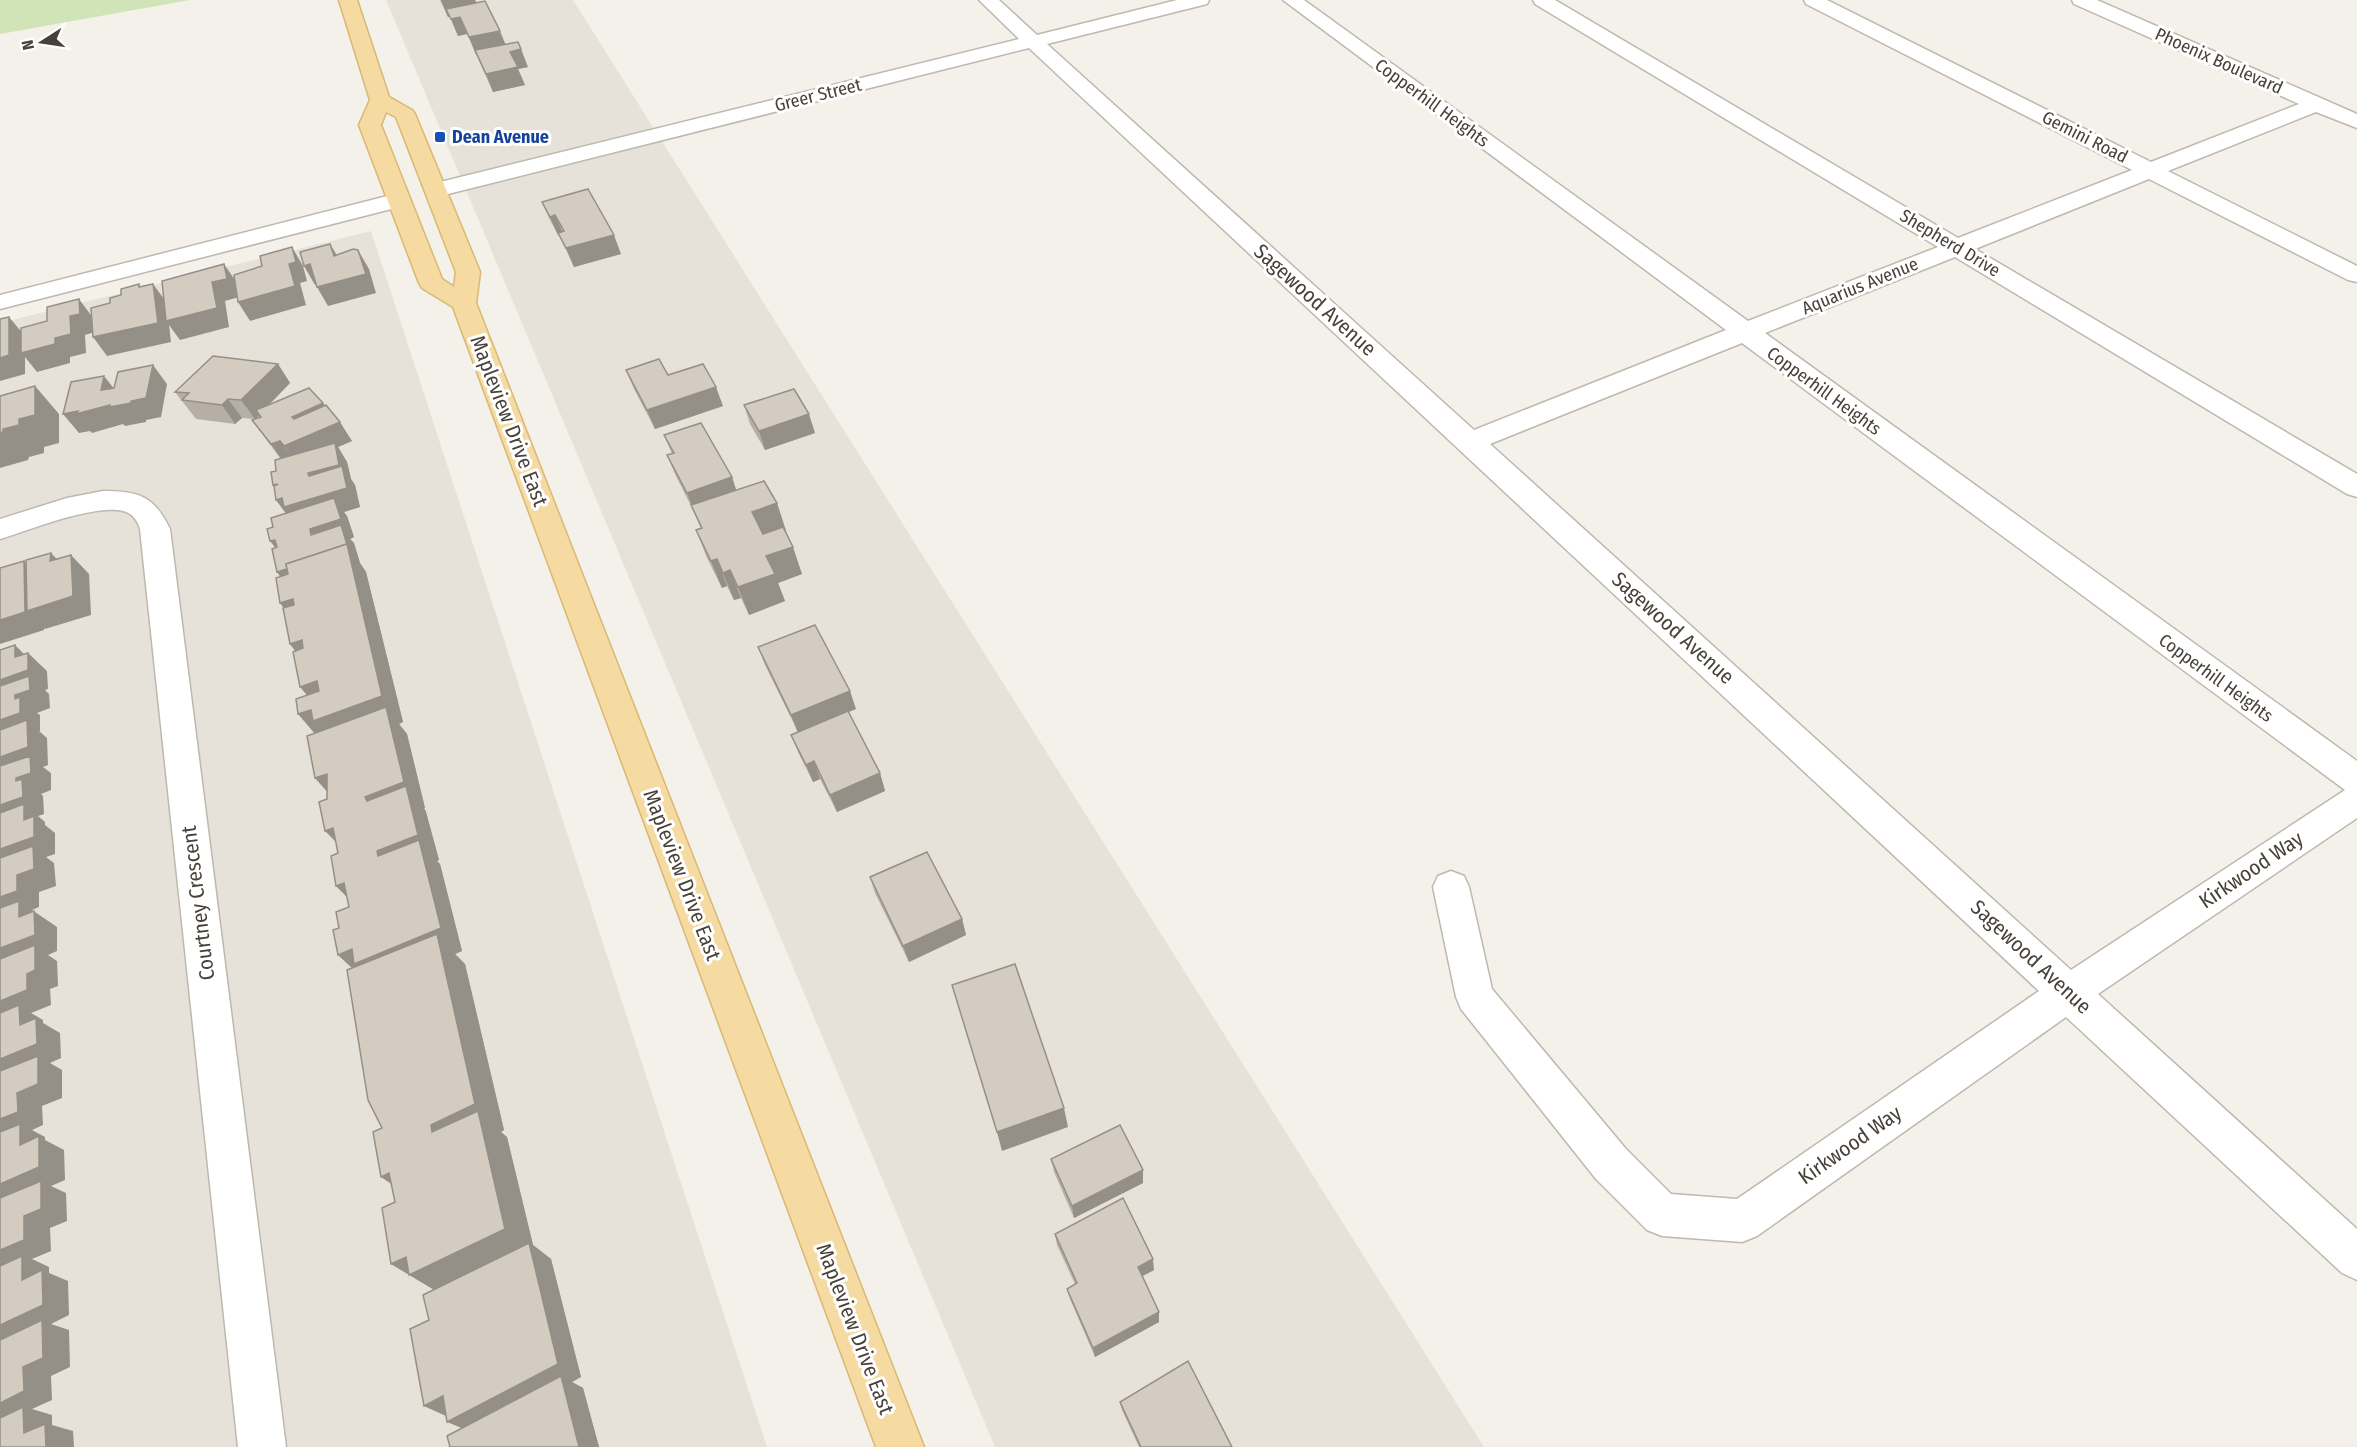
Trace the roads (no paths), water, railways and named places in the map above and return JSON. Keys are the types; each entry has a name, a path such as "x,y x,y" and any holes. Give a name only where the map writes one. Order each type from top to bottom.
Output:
{"main road":[{"path":"348,0 380,100 370,125 431,283 464,303"},
{"name":"Mapleview Drive East","path":"380,100 405,114 468,272 464,303 900,1447"}],"street":[{"name":"Sagewood Avenue","path":"988,0 2357,1258"},
{"name":"Greer Street","path":"436,190 1200,0"},
{"name":"Copperhill Heights","path":"1292,0 1743,333 2357,780"},
{"name":"Shepherd Drive","path":"1542,0 2357,487"},
{"name":"Gemini Road","path":"1813,0 2357,275"},
{"name":"Phoenix Boulevard","path":"2081,0 2357,122"},
{"name":"Aquarius Avenue","path":"1470,442 2317,104"},
{"path":"0,302 399,200"},
{"name":"Courtney Crescent","path":"0,529 83,504 113,501 137,505 148,515 155,529 262,1447"},
{"name":"Kirkwood Way","path":"1451,886 1475,997 1611,1164 1662,1215 1742,1221 2070,992 2357,800"}],"place":[{"name":"Dean Avenue","path":"440,137"}]}
